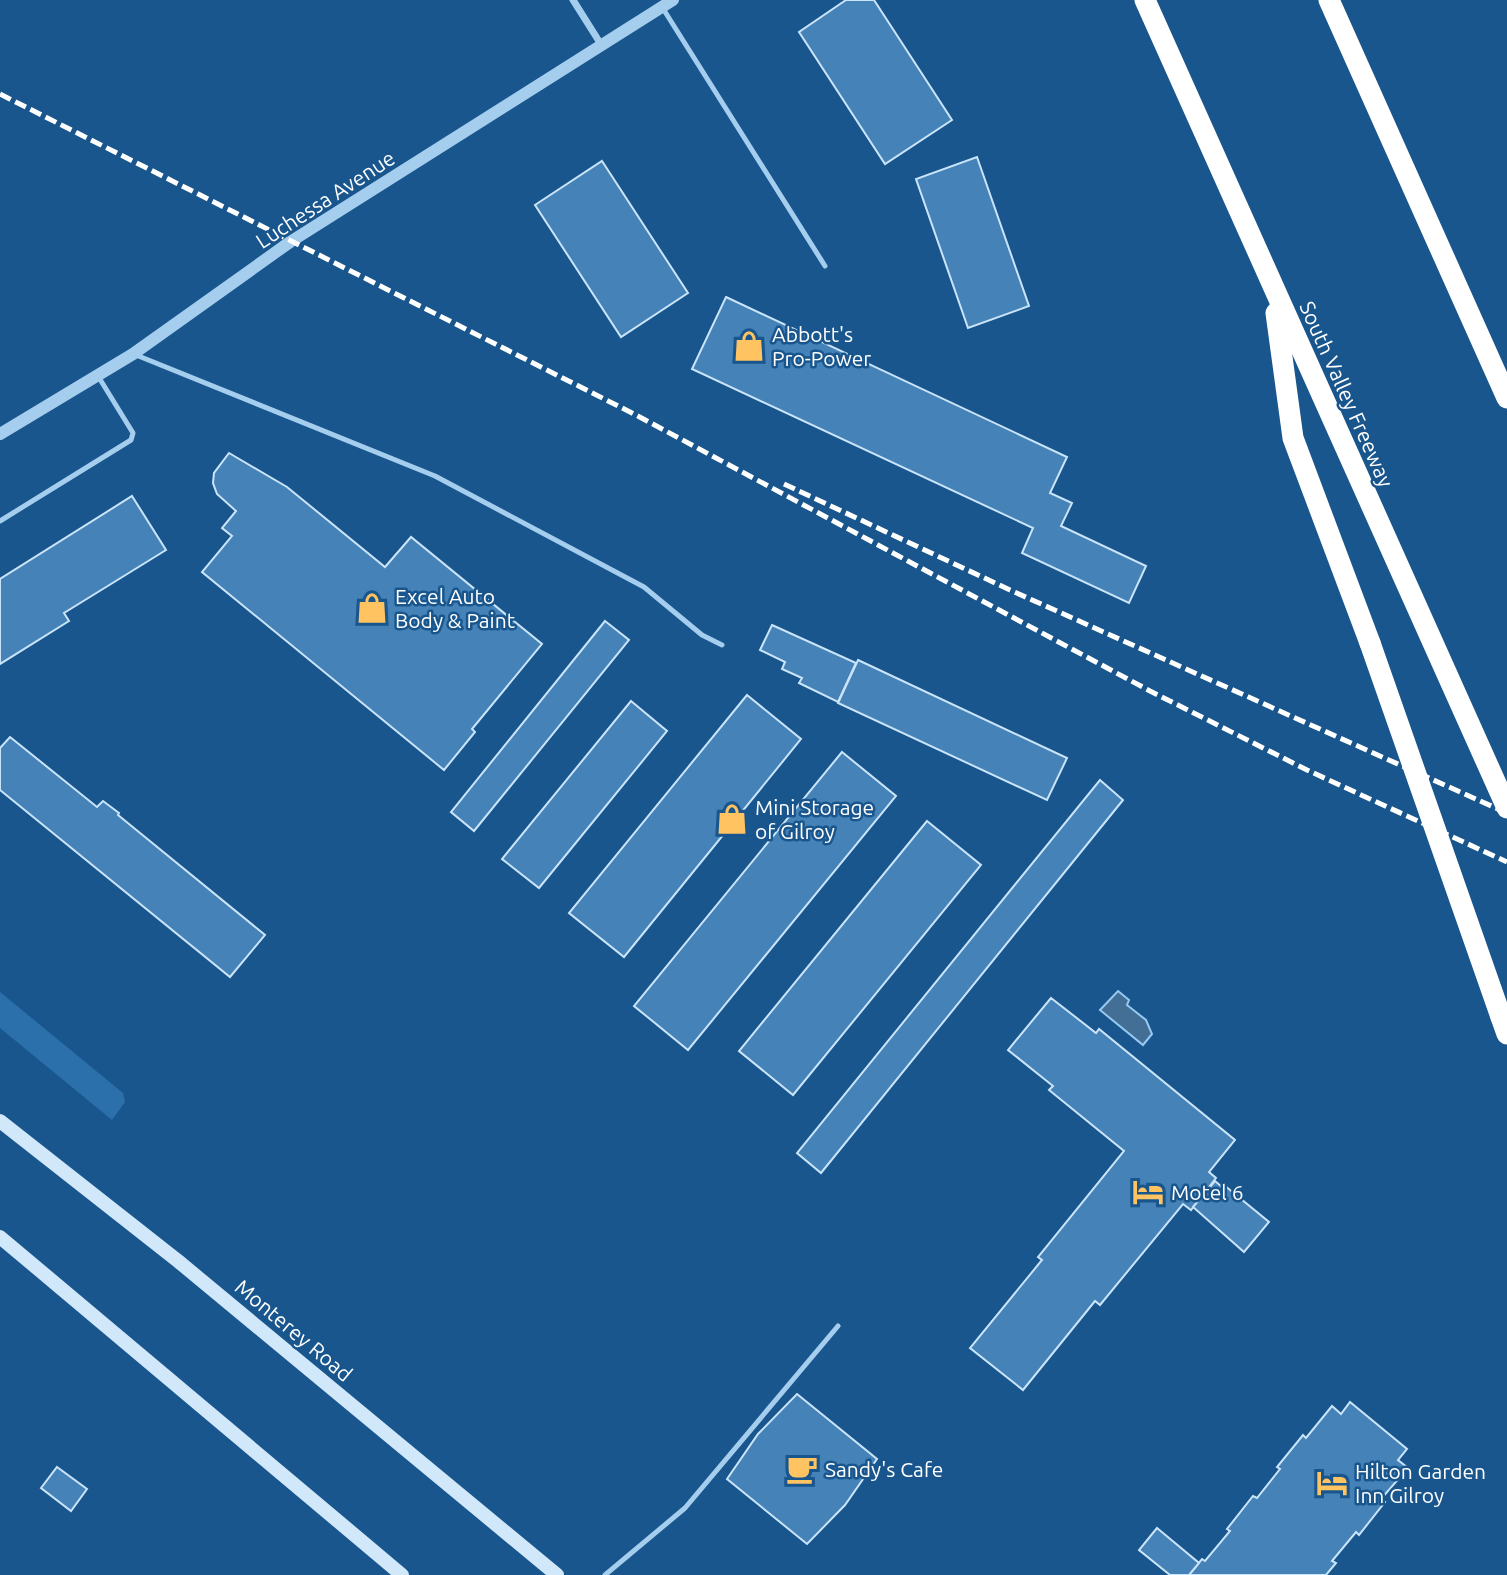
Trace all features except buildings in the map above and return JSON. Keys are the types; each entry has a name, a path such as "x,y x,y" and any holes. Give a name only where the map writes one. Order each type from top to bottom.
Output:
{"highway":[{"name":"South Valley Freeway","path":"1144,0 1507,808"},
{"path":"1329,0 1507,398"},
{"path":"1273,290 1293,438 1370,643 1504,1026"}],"main road":[{"name":"Monterey Road","path":"0,1121 178,1261 557,1575"},
{"path":"0,1237 402,1575"}],"street":[{"path":"573,0 602,47"},
{"name":"Luchessa Avenue","path":"0,434 133,354 290,242 667,4"}],"lane":[{"path":"667,4 825,266"},
{"path":"133,354 435,476 644,587 702,635 722,645"},
{"path":"0,521 131,440 133,433 98,375"},
{"path":"605,1575 685,1508 838,1326"}],"shaded area":[{"path":"1118,991 1129,1000 1127,1005 1146,1020 1152,1034 1143,1045 1100,1010"},
{"path":"0,992 123,1093 125,1102 112,1120 0,1028"}],"railway":[{"path":"0,94 636,415 1150,691 1307,770 1507,862"},
{"path":"784,484 1010,590 1507,813"}],"place":[{"name":"Abbott's Pro-Power","path":"749,346"},
{"name":"Excel Auto Body & Paint","path":"372,608"},
{"name":"Mini Storage of Gilroy","path":"732,819"},
{"name":"Motel 6","path":"1148,1192"},
{"name":"Sandy's Cafe","path":"802,1469"},
{"name":"Hilton Garden Inn Gilroy","path":"1332,1483"}]}
